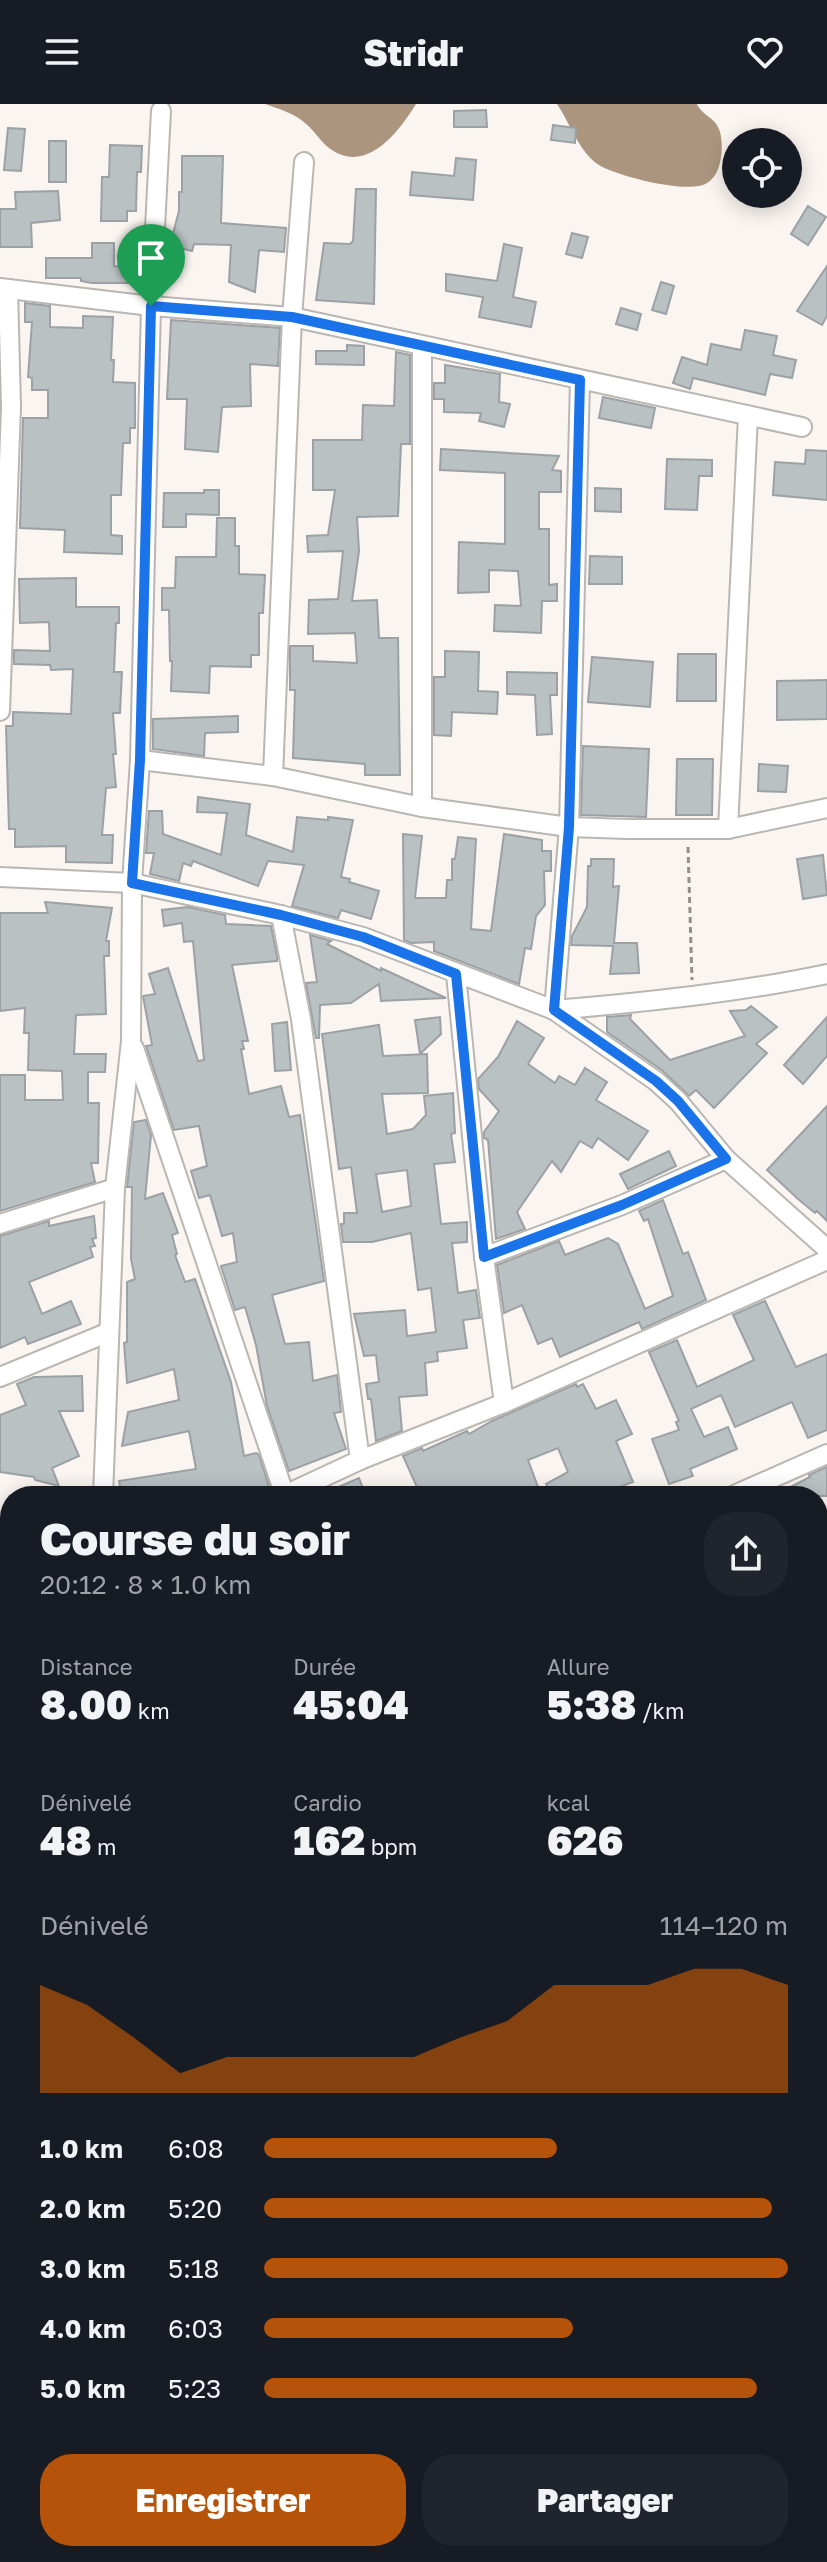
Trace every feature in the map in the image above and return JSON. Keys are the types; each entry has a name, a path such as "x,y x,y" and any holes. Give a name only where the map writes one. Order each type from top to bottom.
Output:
{"street":[{"path":"103,1486 115,1188 131,1041 132,883 140,760 151,306 161,111"},
{"path":"273,776 292,317 304,162"},
{"path":"0,711 4,288 151,306 292,317 802,427"},
{"path":"422,346 422,807"},
{"path":"554,1010 569,827 580,380"},
{"path":"728,829 748,416"},
{"path":"140,760 273,776 422,807 569,827 728,829 827,808"},
{"path":"0,877 132,883 281,915 363,937 554,1010 656,1081 678,1101 726,1159 827,1249"},
{"path":"281,915 301,1019 360,1460"},
{"path":"456,974 484,1257 504,1403"},
{"path":"554,1010 693,995 827,974"},
{"path":"131,1041 282,1486"},
{"path":"484,1257 622,1205 726,1159"},
{"path":"0,1224 115,1188"},
{"path":"306,1486 360,1460 504,1403 827,1260"},
{"path":"0,1377 109,1332"},
{"path":"755,1486 827,1454"}],"path":[{"path":"687,828 693,995"}],"shaded area":[{"path":"265,104 416,104 382,146 358,157 345,156 332,150 301,120"},
{"path":"557,104 697,104 720,132 722,152 712,179 698,186 685,187 636,179 599,165 575,137"}],"building":[{"path":"486,110 487,127 454,127 454,111"},
{"path":"553,125 576,128 575,143 551,140"},
{"path":"8,128 25,129 21,171 4,170"},
{"path":"49,141 66,141 66,182 49,182"},
{"path":"110,145 142,146 141,172 137,172 136,211 127,211 127,221 101,221 102,177 109,177"},
{"path":"182,156 223,156 221,223 286,228 284,252 259,250 255,292 229,282 231,245 194,244 192,251 176,247 177,238 172,237 179,211 179,192 182,192"},
{"path":"456,158 476,160 473,200 410,195 412,172 454,176"},
{"path":"356,189 376,189 374,304 316,300 324,243 350,244 353,241"},
{"path":"58,191 60,220 31,223 32,247 0,247 0,209 16,209 15,192"},
{"path":"808,206 826,217 808,245 791,234"},
{"path":"572,233 588,237 582,258 566,254"},
{"path":"92,243 114,243 114,266 134,267 134,283 46,278 46,258 92,258"},
{"path":"504,244 522,248 513,297 536,302 531,327 479,317 483,297 446,291 446,274 497,281"},
{"path":"827,266 827,316 822,325 797,311"},
{"path":"661,282 674,286 666,314 652,310"},
{"path":"25,303 50,306 50,327 83,328 83,316 113,317 113,382 135,383 135,428 130,428 130,443 123,443 121,495 111,495 111,535 122,536 122,554 64,552 65,530 20,528 23,418 48,418 48,390 32,390 32,378 28,377 32,322 25,322"},
{"path":"621,308 641,314 637,330 616,324"},
{"path":"171,320 280,328 278,366 250,364 251,406 222,407 218,452 185,449 187,399 167,399"},
{"path":"745,330 777,336 773,355 796,360 792,378 770,374 765,395 693,378 690,389 673,383 682,357 707,365 711,344 741,350"},
{"path":"347,345 364,346 364,365 316,364 316,351 347,351"},
{"path":"396,352 410,355 410,444 401,444 398,516 357,517 359,551 352,601 377,600 379,638 398,638 400,775 365,775 365,764 293,758 295,690 290,690 290,646 313,646 313,661 357,663 355,633 308,634 309,600 338,599 343,551 308,552 307,536 328,535 335,490 313,490 313,440 362,440 363,405 394,406"},
{"path":"445,365 500,374 499,402 510,404 504,427 479,421 481,413 444,412 444,399 434,399 434,383 445,383"},
{"path":"603,397 655,408 651,428 599,418"},
{"path":"441,449 559,456 552,470 561,471 561,492 539,492 539,529 549,529 549,585 557,584 557,601 542,601 541,633 494,631 495,605 521,606 518,571 489,570 489,592 458,593 459,542 505,544 505,473 440,470"},
{"path":"806,450 827,451 827,500 773,495 775,462 805,464"},
{"path":"667,459 712,460 712,476 699,476 697,510 665,509"},
{"path":"595,488 621,489 621,512 595,511"},
{"path":"204,490 219,490 219,515 186,514 186,527 163,527 164,493 204,493"},
{"path":"217,518 235,518 239,574 265,575 263,613 259,613 259,655 251,655 251,667 210,666 209,693 171,691 169,610 162,610 162,588 175,588 176,557 216,557"},
{"path":"590,556 622,557 622,584 589,584"},
{"path":"76,578 76,607 119,607 114,672 122,672 120,713 113,713 116,787 106,788 102,835 113,835 112,863 66,862 66,846 15,847 15,829 9,829 6,726 13,726 13,712 71,714 73,669 51,670 50,665 14,664 14,650 50,651 49,622 20,623 19,579"},
{"path":"445,651 479,652 478,691 498,692 497,714 452,712 451,736 434,735 434,677 445,677"},
{"path":"678,654 716,654 716,701 677,701"},
{"path":"592,657 653,662 650,707 588,702"},
{"path":"507,672 557,673 557,695 550,695 552,734 537,735 535,695 507,694"},
{"path":"827,680 827,719 777,720 777,681"},
{"path":"238,716 238,732 205,733 204,756 153,749 153,719"},
{"path":"583,746 649,749 646,817 581,815"},
{"path":"677,759 713,759 712,815 676,815"},
{"path":"759,764 788,766 786,792 758,791"},
{"path":"198,797 250,804 246,835 293,852 297,817 353,820 341,877 379,891 371,919 341,910 338,918 292,906 304,865 268,861 258,886 193,861 191,866 183,863 179,881 150,874 154,853 146,853 149,811 162,811 163,834 221,855 227,813 197,812"},
{"path":"403,834 422,836 415,898 446,898 447,880 452,880 452,859 455,859 458,837 476,839 471,929 491,931 504,834 542,840 542,851 551,851 551,871 544,871 545,905 536,916 531,949 525,948 519,984 434,951 434,942 411,943 404,940"},
{"path":"823,855 827,895 803,899 797,859"},
{"path":"591,859 614,859 613,887 619,886 614,943 637,943 639,973 610,974 613,946 571,945 572,936 587,907 588,866 591,866"},
{"path":"45,902 112,908 106,941 109,941 109,956 104,956 106,1014 76,1015 74,1054 106,1054 105,1072 88,1072 88,1103 99,1103 98,1163 91,1163 95,1182 0,1211 0,1075 25,1075 25,1100 63,1100 62,1071 28,1070 29,1033 24,1033 25,1008 0,1011 0,913 48,913"},
{"path":"188,907 225,915 226,924 271,926 277,956 277,961 232,965 248,1041 242,1041 244,1049 241,1049 249,1094 281,1086 289,1117 300,1115 324,1281 272,1295 285,1344 309,1342 313,1381 337,1375 341,1412 334,1413 346,1449 289,1471 267,1406 256,1345 245,1307 235,1310 221,1266 237,1262 233,1233 222,1236 210,1195 199,1198 191,1171 207,1166 199,1126 174,1130 146,1046 152,1045 143,996 155,994 149,974 168,968 198,1061 204,1060 193,941 184,942 182,923 164,926 162,910"},
{"path":"310,935 331,941 327,944 446,998 381,1001 379,984 351,1003 320,1005 319,1038 316,1038 306,983 317,982"},
{"path":"751,1006 777,1027 756,1044 767,1053 714,1108 696,1090 689,1096 663,1071 607,1032 607,1017 631,1015 630,1019 670,1060 745,1036 730,1011 746,1010"},
{"path":"440,1017 441,1034 420,1054 415,1020"},
{"path":"827,1017 827,1056 803,1084 784,1065"},
{"path":"517,1021 544,1038 528,1064 555,1083 559,1076 575,1085 585,1068 607,1082 596,1100 648,1131 628,1160 598,1138 592,1148 580,1141 561,1172 552,1161 517,1212 525,1229 496,1239 488,1140 484,1138 484,1132 499,1111 479,1089 478,1079 498,1057"},
{"path":"287,1022 291,1070 275,1071 272,1024"},
{"path":"379,1025 383,1056 427,1054 428,1093 382,1094 387,1134 413,1129 426,1115 424,1096 453,1093 455,1133 451,1134 455,1162 434,1164 441,1224 467,1222 467,1242 452,1243 458,1293 476,1290 480,1318 463,1320 467,1348 437,1352 438,1361 425,1363 427,1395 399,1397 402,1431 376,1441 366,1384 379,1382 376,1355 364,1356 354,1314 405,1310 407,1336 436,1332 431,1288 418,1290 411,1233 372,1242 343,1242 341,1224 344,1224 344,1213 357,1213 351,1167 339,1169 322,1034","holes":["407,1170 411,1206 382,1212 376,1174"]},
{"path":"827,1106 827,1221 767,1170"},
{"path":"146,1120 151,1135 145,1199 163,1193 178,1233 172,1235 175,1255 185,1282 195,1279 231,1382 244,1456 259,1455 269,1486 120,1486 119,1481 196,1469 189,1431 122,1446 128,1412 179,1400 174,1369 127,1383 124,1343 127,1342 127,1282 135,1279 131,1259 132,1187 127,1187 134,1122"},
{"path":"669,1151 676,1166 628,1189 620,1174"},
{"path":"663,1200 683,1254 688,1252 706,1300 642,1329 639,1322 560,1357 552,1338 538,1344 522,1305 504,1313 497,1265 559,1241 565,1255 608,1238 618,1244 645,1309 673,1296 648,1219 644,1221 639,1211"},
{"path":"94,1216 96,1238 92,1239 95,1246 90,1247 93,1257 29,1282 42,1314 71,1301 81,1324 28,1344 25,1337 0,1348 0,1236 49,1221 49,1226"},
{"path":"765,1301 796,1367 827,1354 827,1430 808,1438 792,1402 735,1427 721,1395 691,1409 704,1437 728,1427 737,1449 690,1469 693,1476 669,1484 652,1439 679,1430 676,1422 679,1421 649,1352 677,1340 697,1387 754,1360 733,1315"},
{"path":"82,1376 83,1411 59,1411 79,1456 52,1468 59,1486 35,1480 34,1477 0,1472 0,1415 26,1405 17,1384 34,1377"},
{"path":"576,1384 577,1387 583,1384 596,1409 616,1400 632,1434 616,1441 633,1482 622,1486 547,1486 568,1472 558,1448 528,1460 538,1486 416,1486 403,1456 422,1448 423,1451 467,1431 469,1434"},
{"path":"827,1467 827,1486 792,1486"},
{"path":"359,1478 362,1486 341,1486"}],"route":[{"path":"151,306 292,317 580,380 569,827 554,1010 656,1081 678,1101 726,1159 622,1205 484,1257 456,974 363,937 281,915 132,883 140,760 151,306"}]}
